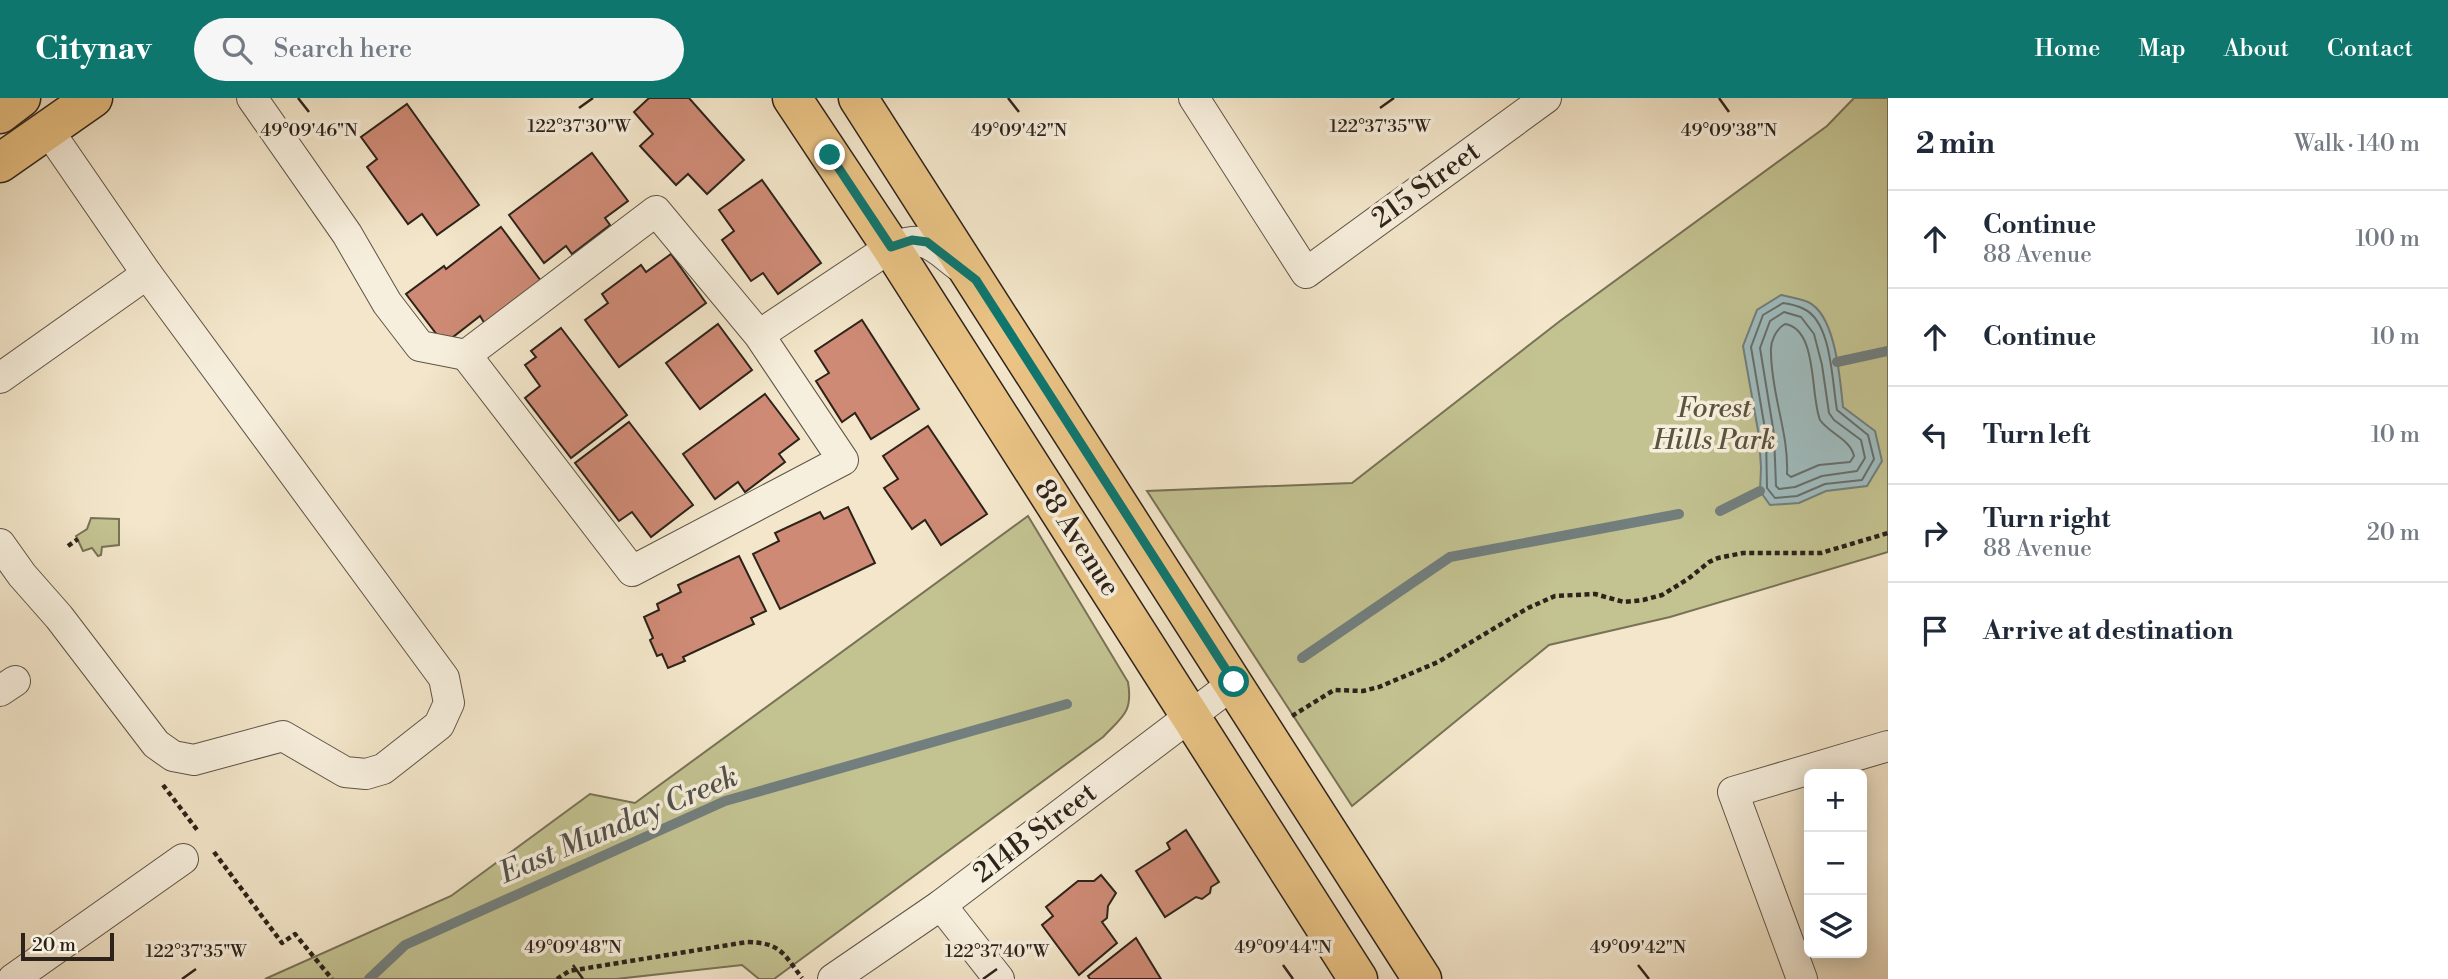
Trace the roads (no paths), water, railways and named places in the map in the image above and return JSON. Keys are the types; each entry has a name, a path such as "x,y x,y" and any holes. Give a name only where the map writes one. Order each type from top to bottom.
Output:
{"main road":[{"path":"0,114 21,98"},
{"path":"0,163 93,98"},
{"name":"88 Avenue","path":"792,98 891,247 1359,979"},
{"name":"88 Avenue","path":"858,98 1422,979"}],"street":[{"path":"252,98 347,234 387,303 420,346 466,355 632,572 843,460 759,335 656,211 466,355"},
{"name":"215 Street","path":"1194,98 1306,273 1546,98"},
{"path":"0,544 22,575 60,617 156,744 173,756 194,760 283,736 345,772 366,774 383,769 439,725 449,703 444,678 147,274 48,130"},
{"path":"759,335 891,247 912,240 927,242 976,280"},
{"path":"0,377 147,274"},
{"name":"214B Street","path":"833,979 941,905 1234,682"},
{"path":"1802,979 1733,792 1888,746"},
{"path":"13,979 195,851"},
{"path":"941,905 999,979"}],"water":[{"path":"1781,295 1808,302 1825,320 1835,349 1843,407 1875,431 1882,461 1867,486 1826,491 1799,503 1770,505 1760,491 1759,436 1743,346 1757,310"}],"waterway":[{"path":"1837,362 1888,351"},
{"path":"1720,511 1760,491"},
{"path":"1302,658 1450,557 1679,514"},
{"name":"East Munday Creek","path":"369,979 405,945 725,801 1067,704"}],"park label":[{"name":"Forest Hills Park","path":"1714,424"}]}
